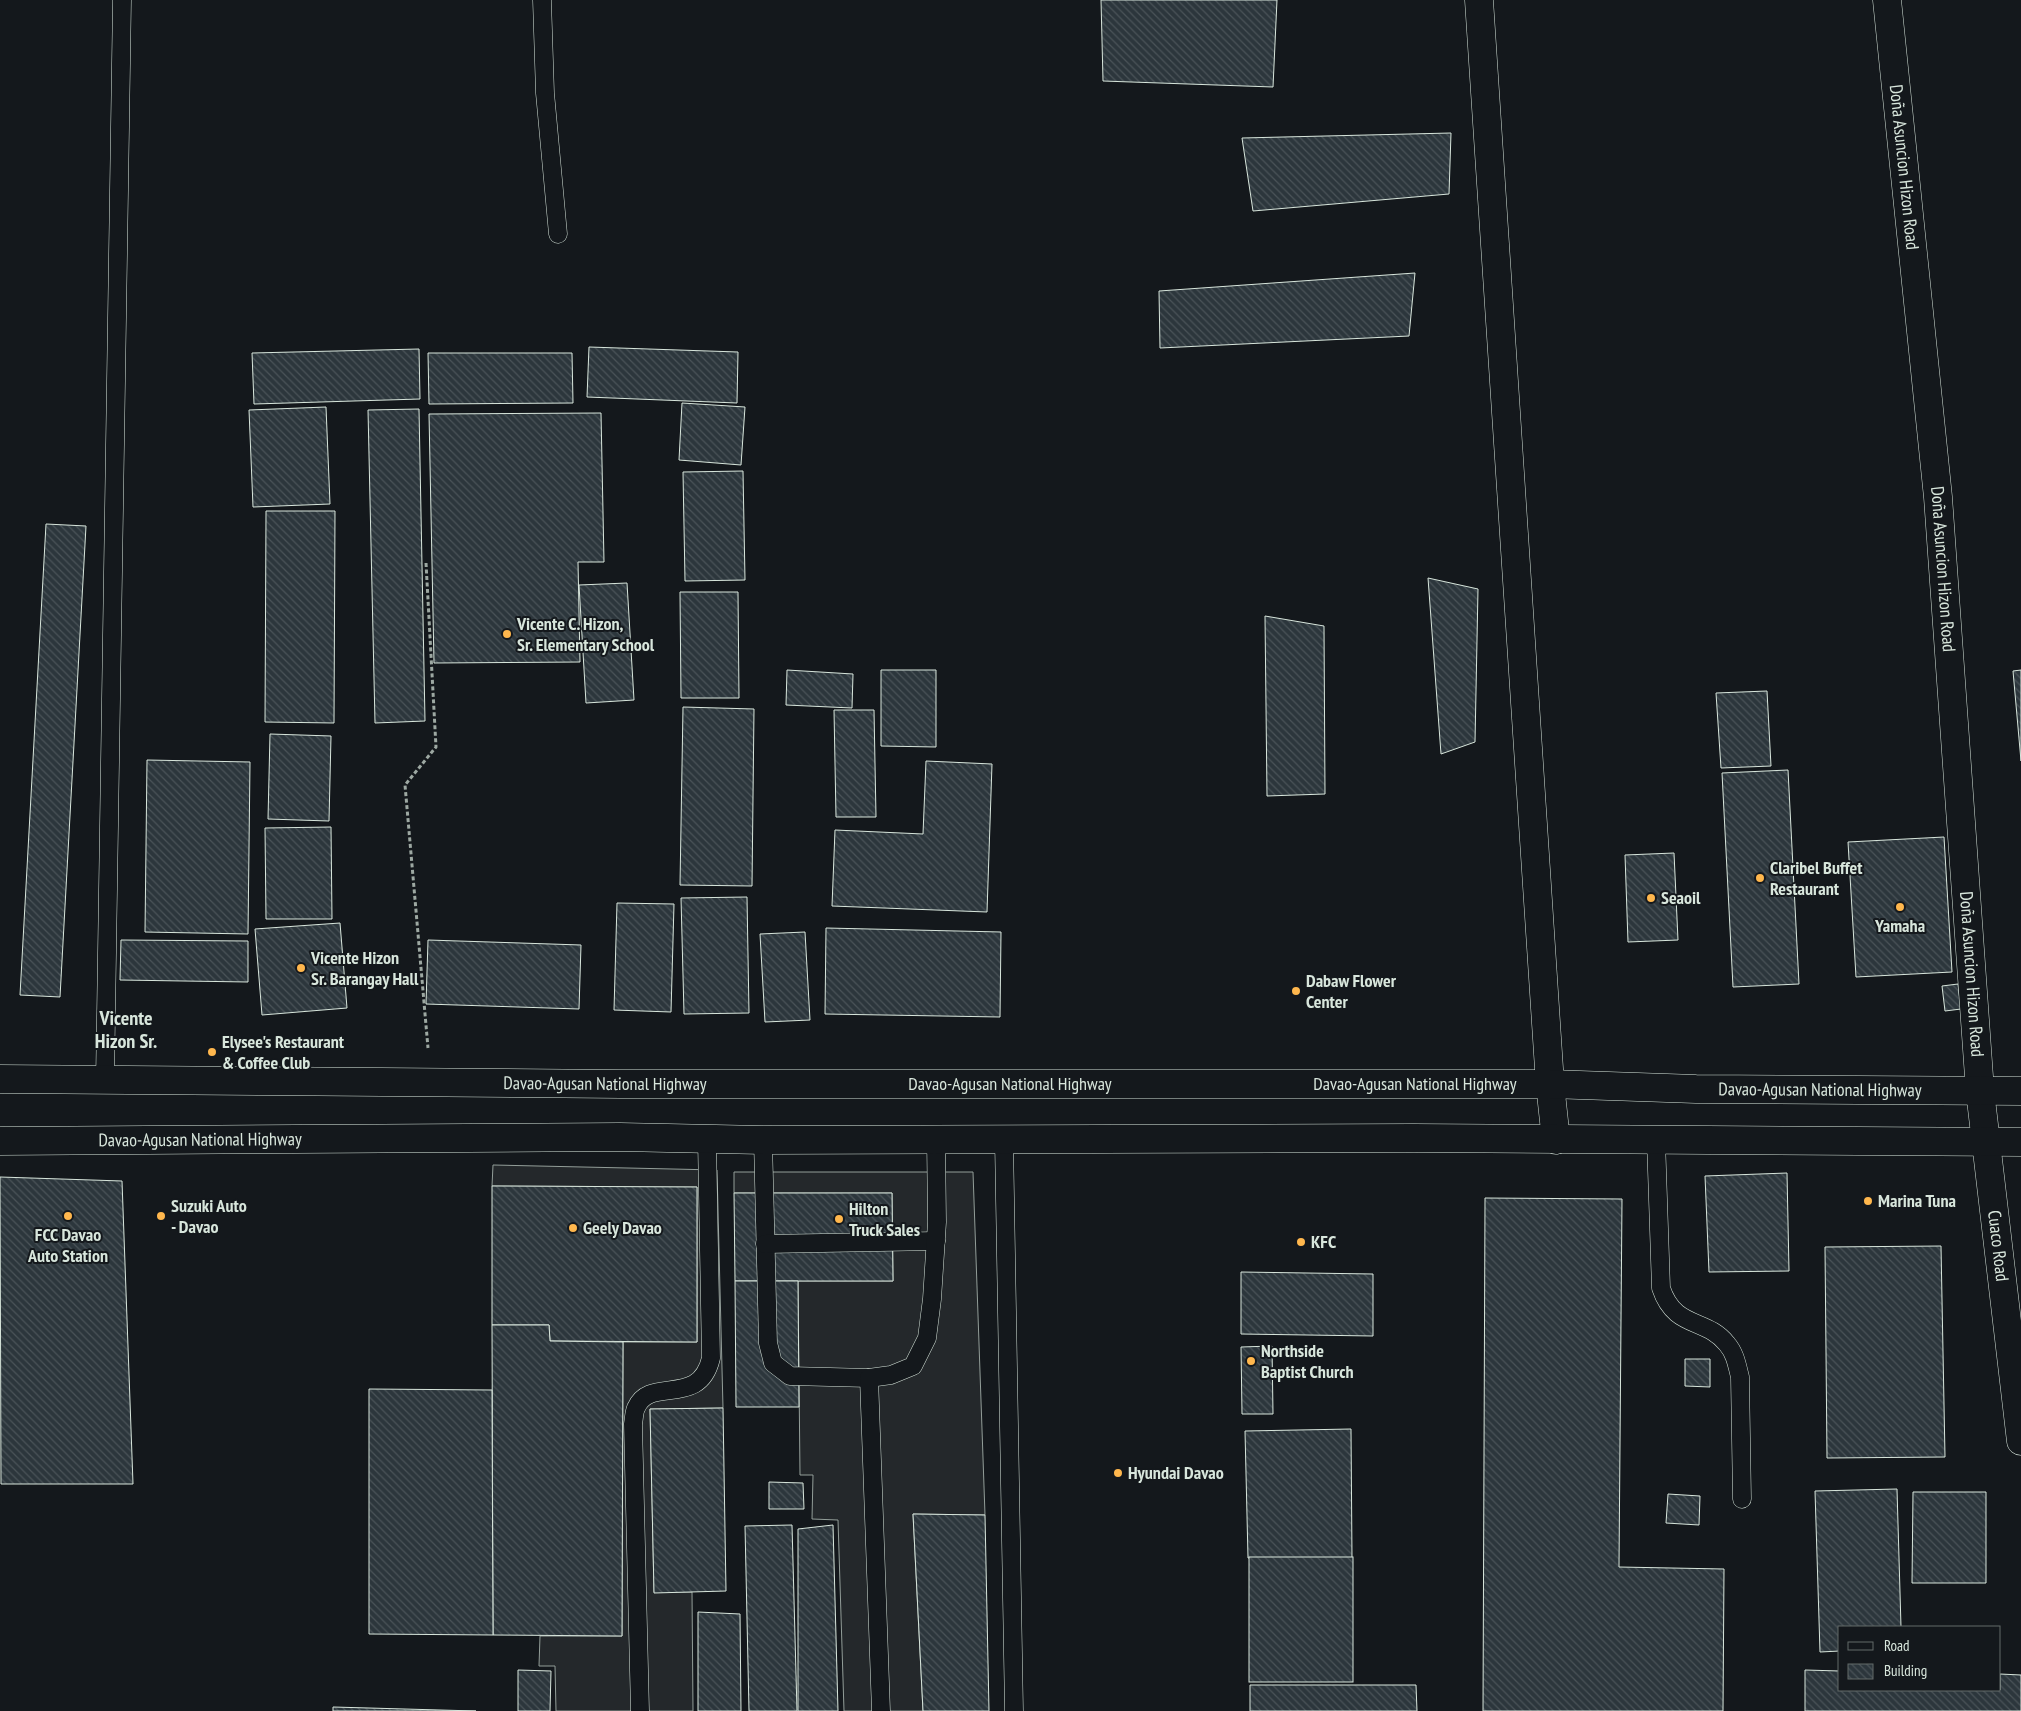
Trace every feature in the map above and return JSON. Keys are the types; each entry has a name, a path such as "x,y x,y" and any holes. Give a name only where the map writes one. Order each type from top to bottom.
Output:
{"main road":[{"path":"1479,0 1550,1084 1556,1140"},
{"name":"Doña Asuncion Hizon Road","path":"1887,0 1938,497 1980,1091 1987,1141"},
{"name":"Davao-Agusan National Highway","path":"0,1080 1550,1084 1696,1089 2021,1091"},
{"name":"Davao-Agusan National Highway","path":"0,1141 620,1137 707,1140 1004,1141 1414,1138 2021,1142"},
{"name":"Cuaco Road","path":"1987,1141 2021,1442"}],"lane":[{"path":"105,1080 122,0"},
{"path":"542,0 544,93 558,234"},
{"path":"640,1711 634,1424 636,1408 643,1399 655,1393 697,1384 708,1373 711,1358 707,1140"},
{"path":"763,1140 768,1343 773,1363 790,1376 869,1378 891,1375 913,1366 927,1338 936,1240 936,1140"},
{"path":"1656,1140 1660,1288 1666,1303 1678,1316 1718,1336 1728,1344 1735,1359 1740,1376 1742,1499"},
{"path":"1004,1141 1014,1711"},
{"path":"765,1244 936,1240"},
{"path":"869,1378 881,1711"}],"path":[{"path":"426,563 436,747 405,785 432,1082"}],"shaded area":[{"path":"493,1165 717,1170 723,1408 650,1409 654,1592 692,1592 693,1711 556,1711 555,1666 539,1666 540,1636 622,1636 623,1342 697,1342 697,1187 492,1186"},
{"path":"734,1172 973,1172 985,1515 913,1514 923,1711 844,1711 838,1520 812,1519 813,1475 800,1475 798,1281 893,1281 892,1193 734,1193"}],"building":[{"path":"1101,0 1277,0 1273,87 1103,81"},
{"path":"1451,133 1449,194 1253,211 1242,138"},
{"path":"1415,273 1409,336 1160,348 1159,291"},
{"path":"589,347 738,352 737,403 587,397"},
{"path":"419,349 420,399 254,404 252,353"},
{"path":"428,353 572,353 573,403 429,404"},
{"path":"682,403 745,407 741,465 679,460"},
{"path":"326,407 330,504 253,507 249,410"},
{"path":"419,409 425,721 375,723 368,410"},
{"path":"601,413 604,562 578,562 580,662 434,663 429,414"},
{"path":"743,471 745,580 685,581 683,472"},
{"path":"266,511 335,511 334,723 265,722"},
{"path":"46,524 86,526 60,997 20,995"},
{"path":"1428,578 1478,589 1475,742 1441,754"},
{"path":"627,583 634,700 586,703 579,585"},
{"path":"680,592 738,592 739,698 681,698"},
{"path":"1265,616 1324,626 1325,794 1267,796"},
{"path":"787,670 853,674 852,708 786,705"},
{"path":"881,670 936,670 936,747 881,746"},
{"path":"2021,670 2021,761 2013,671"},
{"path":"1767,691 1771,766 1721,768 1716,693"},
{"path":"683,707 754,709 752,886 680,885"},
{"path":"834,710 874,710 876,817 836,817"},
{"path":"270,734 331,736 329,821 268,819"},
{"path":"147,760 250,762 248,934 145,932"},
{"path":"926,761 992,764 987,912 832,906 835,830 923,834"},
{"name":"Claribel Buffet Restaurant","path":"1788,770 1799,984 1733,987 1722,773"},
{"path":"331,827 332,919 266,919 265,828"},
{"name":"Yamaha","path":"1944,837 1952,972 1856,977 1848,842"},
{"name":"Seaoil","path":"1674,853 1678,940 1628,942 1625,855"},
{"path":"747,897 749,1013 684,1014 681,898"},
{"path":"617,903 674,904 671,1012 614,1010"},
{"name":"Vicente Hizon Sr. Barangay Hall","path":"340,923 347,1008 262,1015 255,929"},
{"path":"826,928 1001,932 1000,1017 825,1014"},
{"path":"805,932 810,1020 765,1022 760,934"},
{"path":"121,940 248,941 248,982 120,980"},
{"path":"428,940 581,945 579,1009 426,1004"},
{"path":"1958,984 1961,1009 1945,1011 1942,986"},
{"path":"1787,1173 1789,1271 1709,1272 1705,1176"},
{"path":"0,1177 122,1181 133,1484 1,1484"},
{"path":"492,1186 697,1187 697,1342 550,1341 549,1325 492,1325"},
{"path":"734,1193 892,1193 893,1281 735,1281"},
{"path":"1485,1198 1622,1199 1619,1567 1724,1569 1723,1711 1483,1711"},
{"path":"1941,1246 1945,1457 1827,1458 1825,1247"},
{"path":"1241,1272 1373,1274 1373,1336 1241,1334"},
{"path":"735,1281 798,1281 799,1407 736,1407"},
{"path":"492,1325 549,1325 550,1341 623,1342 622,1636 493,1635"},
{"path":"1272,1346 1273,1414 1242,1414 1241,1347"},
{"path":"1685,1359 1710,1359 1710,1387 1685,1386"},
{"path":"369,1389 492,1390 493,1635 369,1634"},
{"path":"723,1408 726,1591 654,1593 650,1409"},
{"path":"1351,1429 1352,1558 1248,1558 1245,1431"},
{"path":"769,1482 803,1483 804,1509 769,1509"},
{"path":"1897,1489 1901,1626 1838,1626 1838,1651 1820,1652 1815,1491"},
{"path":"1913,1492 1986,1492 1986,1583 1912,1583"},
{"path":"1668,1494 1700,1496 1699,1525 1666,1523"},
{"path":"913,1514 985,1515 989,1711 923,1711"},
{"path":"792,1525 797,1711 749,1711 745,1526"},
{"path":"833,1525 838,1711 798,1711 798,1529"},
{"path":"1249,1557 1353,1557 1353,1682 1249,1682"},
{"path":"698,1612 740,1614 741,1711 698,1711"},
{"path":"518,1670 551,1671 550,1711 518,1711"},
{"path":"1805,1670 1838,1671 1838,1691 2001,1691 2001,1674 2021,1675 2021,1711 1805,1711"},
{"path":"1250,1685 1416,1685 1417,1711 1250,1711"},
{"path":"333,1707 476,1711 333,1711"}],"place":[{"name":"Vicente C. Hizon, Sr. Elementary School","path":"507,634"},
{"name":"Claribel Buffet Restaurant","path":"1760,878"},
{"name":"Seaoil","path":"1651,898"},
{"name":"Yamaha","path":"1900,907"},
{"name":"Vicente Hizon Sr. Barangay Hall","path":"301,968"},
{"name":"Dabaw Flower Center","path":"1296,991"},
{"name":"Elysee's Restaurant & Coffee Club","path":"212,1052"},
{"name":"Marina Tuna","path":"1868,1201"},
{"name":"FCC Davao Auto Station","path":"68,1216"},
{"name":"Suzuki Auto - Davao","path":"161,1216"},
{"name":"Hilton Truck Sales","path":"839,1219"},
{"name":"Geely Davao","path":"573,1228"},
{"name":"KFC","path":"1301,1242"},
{"name":"Northside Baptist Church","path":"1251,1361"},
{"name":"Hyundai Davao","path":"1118,1473"}],"district":[{"name":"Vicente Hizon Sr.","path":"126,1030"}]}
